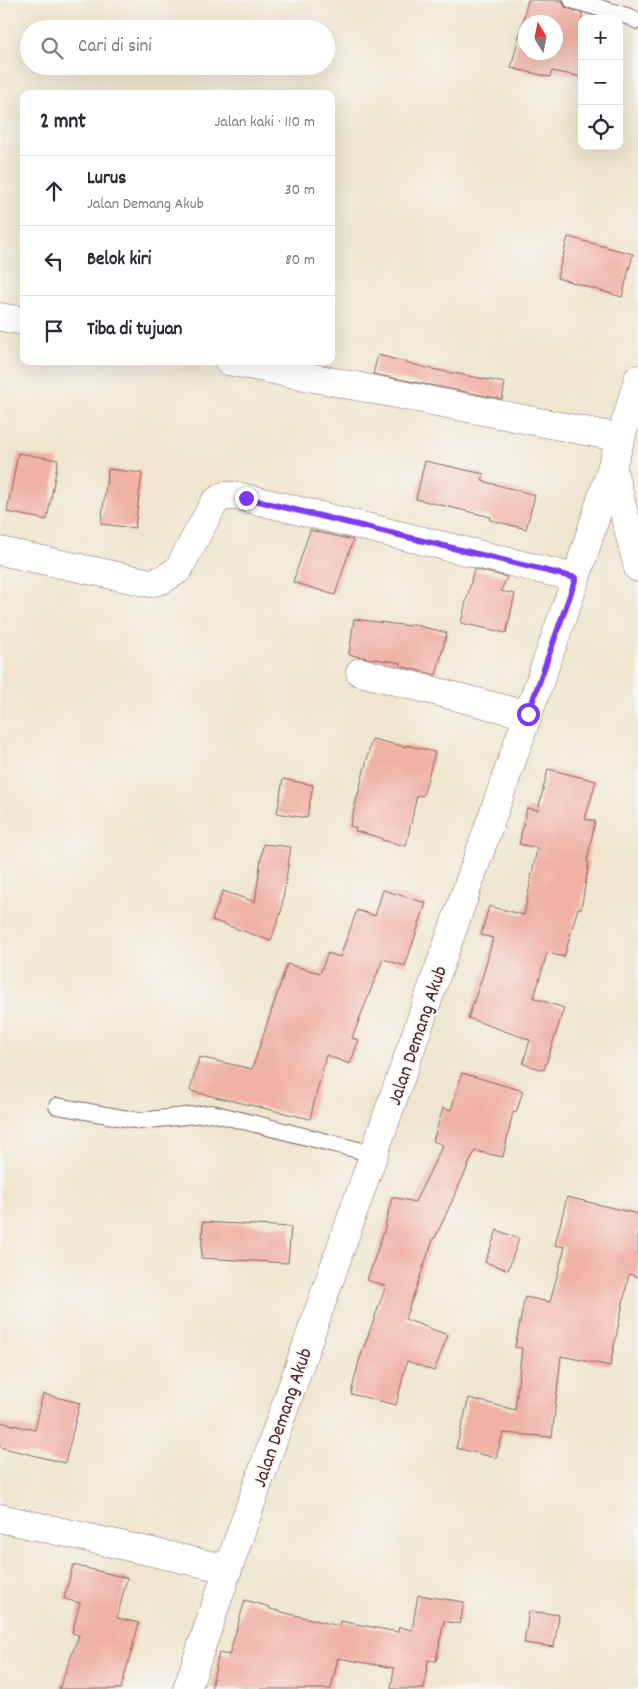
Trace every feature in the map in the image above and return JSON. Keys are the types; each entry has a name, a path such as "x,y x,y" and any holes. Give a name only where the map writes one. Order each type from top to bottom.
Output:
{"street":[{"path":"0,317 20,320"},
{"path":"248,365 621,438"},
{"name":"Jalan Demang Akub","path":"187,1689 576,578 638,379"},
{"path":"612,466 637,563"},
{"path":"0,551 150,583 162,580 178,570 214,502 223,496 238,496 576,578"},
{"path":"360,672 528,714"},
{"path":"0,1518 228,1569"}],"lane":[{"path":"572,0 638,21"},
{"path":"57,1106 140,1121 212,1113 374,1154"}],"building":[{"path":"528,0 562,0 565,7 582,13 582,15 578,15 578,76 552,71 550,77 511,68 518,40 518,60 563,60 563,15 524,15"},
{"path":"568,237 633,254 622,297 557,278"},
{"path":"378,355 427,368 505,383 502,399 373,374"},
{"path":"18,453 58,460 47,520 7,512"},
{"path":"425,461 484,474 482,481 535,495 526,529 490,520 491,517 416,499"},
{"path":"108,469 142,473 135,528 101,524"},
{"path":"310,530 353,540 335,595 293,582"},
{"path":"474,569 507,577 501,591 515,594 506,633 461,623"},
{"path":"354,619 410,626 411,624 447,633 436,675 400,666 401,663 349,655"},
{"path":"372,739 435,752 423,796 417,795 406,846 355,831 356,828 350,826"},
{"path":"548,769 596,781 585,819 595,821 581,909 578,908 564,957 547,953 534,998 564,1008 544,1070 523,1064 530,1040 468,1018 493,938 481,935 489,906 524,915 537,848 519,844 527,808 538,810"},
{"path":"283,779 313,785 307,818 277,813"},
{"path":"263,844 291,847 281,912 271,941 212,920 223,891 255,902"},
{"path":"383,890 426,903 405,966 383,959 352,1038 359,1040 350,1064 326,1055 310,1119 190,1091 199,1057 252,1069 287,964 320,973 328,953 340,957 357,910 375,916"},
{"path":"462,1073 523,1091 516,1113 513,1112 503,1157 475,1151 434,1237 405,1319 448,1335 434,1371 407,1361 396,1405 351,1394 359,1361 386,1286 367,1280 384,1231 392,1197 415,1202 443,1145 433,1141 443,1108 451,1110"},
{"path":"567,1197 638,1214 638,1277 629,1274 610,1366 561,1356 552,1437 503,1433 496,1458 456,1448 469,1398 515,1410 522,1348 515,1347 525,1297 550,1302 565,1247 555,1245"},
{"path":"203,1222 291,1227 288,1263 201,1258"},
{"path":"497,1230 519,1239 508,1270 485,1262"},
{"path":"43,1394 80,1403 65,1463 0,1447 0,1422 35,1430"},
{"path":"73,1565 127,1578 117,1618 139,1623 121,1689 59,1689 79,1635 72,1633 80,1603 64,1599"},
{"path":"418,1595 464,1602 460,1624 444,1621 436,1661 428,1660 424,1689 391,1689 394,1668 338,1658 331,1689 211,1689 219,1653 229,1655 245,1600 270,1607 270,1609 339,1626 340,1621 398,1632 399,1627 412,1630"},
{"path":"529,1611 559,1615 554,1647 524,1643"}],"route":[{"path":"246,498 576,578 528,714"}]}
